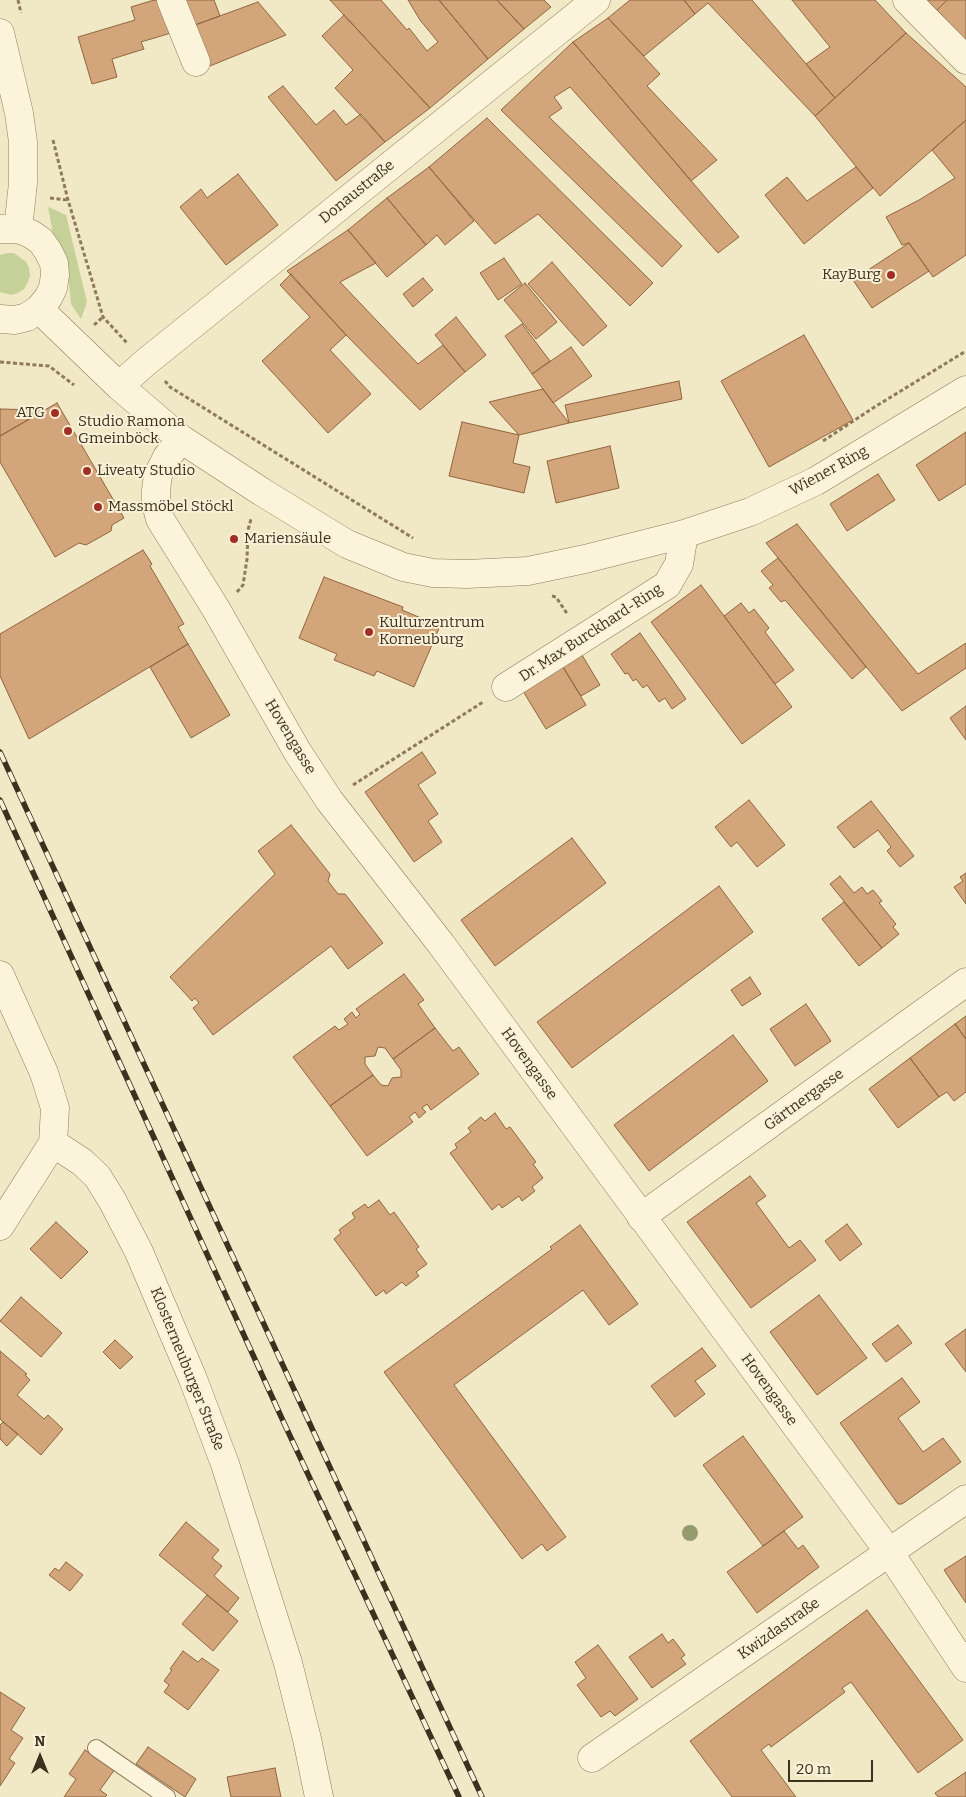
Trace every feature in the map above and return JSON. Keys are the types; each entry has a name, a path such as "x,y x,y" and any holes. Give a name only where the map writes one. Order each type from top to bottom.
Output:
{"street":[{"path":"171,0 196,62"},
{"name":"Donaustraße","path":"119,386 146,362 596,0"},
{"path":"906,0 966,60"},
{"path":"0,319 15,320 27,317 39,309 53,288 55,275 54,263 41,241 31,234 9,229 23,183 23,142 11,26"},
{"path":"39,309 119,386 181,439 262,492 348,544 403,567 433,574 528,571 586,559 684,534"},
{"name":"Wiener Ring","path":"684,534 750,512 816,481 966,390"},
{"name":"Hovengasse","path":"181,439 167,457 158,475 156,504 160,519 216,609 297,751 329,800 441,944 889,1552 966,1668"},
{"name":"Dr. Max Burckhard-Ring","path":"506,687 667,585 679,564 684,534"},
{"path":"0,975 44,1073 55,1108 53,1143 0,1226"},
{"name":"Gärtnergasse","path":"641,1217 966,982"},
{"name":"Klosterneuburger Straße","path":"53,1143 82,1162 96,1176 112,1200 139,1252 193,1379 226,1464 280,1636 320,1797"},
{"name":"Kwizdastraße","path":"592,1758 966,1499"}],"lane":[{"path":"96,1748 167,1797"}],"path":[{"path":"11,26 18,0"},
{"path":"52,133 68,200 104,317 170,387 421,544"},
{"path":"822,441 966,351"},
{"path":"0,362 49,366"},
{"path":"216,609 243,585 247,559 248,530 262,492"},
{"path":"329,800 506,687"}],"green space":[{"path":"48,207 66,215 87,302 81,319 71,304 68,274 54,240"},
{"path":"14,253 26,262 30,276 24,289 11,295 0,292 0,255"}],"building":[{"path":"154,0 161,0 171,33 141,42 144,49 112,59 117,77 92,84 78,37 135,20 131,7"},
{"path":"185,0 214,0 220,16 195,25"},
{"path":"330,0 381,0 407,30 409,28 427,51 438,42 420,20 408,0 439,0 488,59 430,108"},
{"path":"439,0 497,0 524,29 488,59"},
{"path":"497,0 544,0 551,7 524,29"},
{"path":"630,0 684,0 695,14 644,56 608,18"},
{"path":"684,0 752,0 835,98 815,116 708,3 695,14"},
{"path":"792,0 875,0 906,33 835,98 806,64 830,47"},
{"path":"927,0 947,0 937,10"},
{"path":"947,0 966,0 966,41 937,10"},
{"path":"258,2 286,35 210,66 195,25"},
{"path":"344,15 430,108 385,142 335,88 353,70 322,36"},
{"path":"608,18 660,74 647,86 717,160 691,181 573,42"},
{"path":"906,33 966,87 966,120 880,196 815,116"},
{"path":"573,42 739,237 718,253 570,87 554,97 562,108 549,117 682,246 662,267 501,110"},
{"path":"283,86 316,125 334,110 346,125 361,114 385,142 336,181 268,97"},
{"path":"487,118 653,283 630,306 538,214 495,244 429,167"},
{"path":"966,120 966,255 933,277 909,243 902,245 886,217 955,178 932,150"},
{"path":"429,167 474,221 445,245 437,235 426,245 387,198"},
{"path":"856,167 873,188 804,244 765,195 787,177 807,201"},
{"path":"238,174 278,225 226,265 180,207 201,189 207,198"},
{"path":"387,198 426,245 387,277 348,230"},
{"path":"348,230 376,263 340,282 418,364 443,345 465,372 420,410 346,335 287,271"},
{"name":"KayBurg","path":"909,243 929,271 872,308 853,280"},
{"path":"504,258 522,284 498,300 480,273"},
{"path":"552,262 607,326 583,346 528,284"},
{"path":"291,274 346,335 330,350 371,394 328,433 262,361 310,317 280,285"},
{"path":"423,278 433,290 413,307 403,294"},
{"path":"525,283 557,322 536,339 504,300"},
{"path":"456,317 486,355 465,372 435,335"},
{"path":"522,324 550,361 532,374 505,336"},
{"path":"804,335 853,420 769,467 721,381"},
{"path":"571,347 592,376 553,403 532,374"},
{"path":"679,381 682,399 569,423 565,405"},
{"path":"543,389 569,423 519,435 489,402"},
{"path":"57,403 124,518 112,525 111,531 86,545 79,543 55,557 0,462 0,436"},
{"path":"0,409 39,410 40,413 0,436"},
{"path":"462,422 519,435 513,463 530,467 524,493 449,476"},
{"path":"966,432 966,484 939,501 916,465"},
{"path":"610,446 619,488 556,503 547,461"},
{"path":"878,474 895,500 847,531 830,504"},
{"path":"797,524 918,674 966,643 966,668 902,711 766,543"},
{"path":"143,550 152,564 150,566 184,624 178,627 188,644 29,739 0,676 0,634"},
{"path":"778,558 866,667 852,679 785,600 781,602 769,588 773,585 761,571"},
{"name":"Kulturzentrum Korneuburg","path":"324,577 403,607 402,610 440,626 414,687 377,671 374,676 334,660 337,654 299,638"},
{"path":"701,585 792,707 742,744 651,622"},
{"path":"741,603 749,613 754,609 769,628 765,632 794,670 775,684 724,616"},
{"path":"640,633 686,699 672,709 665,698 659,702 647,685 643,688 636,679 633,681 628,673 625,674 611,654"},
{"path":"188,644 230,715 191,738 150,667"},
{"path":"582,655 600,685 581,696 563,667"},
{"path":"563,667 586,705 546,729 523,691"},
{"path":"966,706 966,740 950,718"},
{"path":"422,752 436,773 418,785 438,814 428,821 442,842 414,862 365,792"},
{"path":"749,800 785,845 757,867 737,842 731,847 715,827"},
{"path":"871,801 914,856 900,867 887,851 891,847 878,830 854,848 837,827"},
{"path":"291,825 330,874 328,881 338,894 345,894 383,943 348,969 331,946 213,1035 193,1008 199,1003 195,998 192,1001 170,977 275,874 258,851"},
{"path":"572,838 606,883 495,966 461,920"},
{"path":"966,873 966,904 954,887 963,881 960,877"},
{"path":"840,876 854,893 862,887 867,894 873,890 882,901 879,903 896,924 893,927 899,934 882,948 830,884"},
{"path":"719,886 753,932 572,1068 537,1022"},
{"path":"844,902 882,948 859,966 822,919"},
{"path":"404,974 424,1000 418,1004 435,1028 393,1059 385,1048 378,1047 375,1056 365,1057 365,1064 373,1075 330,1106 293,1057 335,1026 339,1030 348,1024 344,1019 352,1012 356,1018 360,1014 356,1009"},
{"path":"750,977 761,994 742,1006 731,990"},
{"path":"806,1004 831,1041 795,1066 770,1029"},
{"path":"966,1016 966,1039 955,1024"},
{"path":"955,1024 966,1039 966,1092 954,1101 947,1092 939,1097 910,1058"},
{"path":"435,1028 453,1051 459,1047 479,1074 431,1110 427,1104 422,1108 426,1112 419,1118 415,1112 409,1117 413,1122 367,1156 330,1106 373,1075 381,1085 388,1086 392,1078 401,1077 401,1070 393,1059"},
{"path":"733,1035 768,1081 649,1171 614,1125"},
{"path":"910,1058 939,1097 898,1128 869,1089"},
{"path":"495,1113 506,1129 510,1127 536,1162 533,1164 543,1178 532,1187 535,1191 522,1201 519,1196 502,1208 499,1204 492,1210 450,1153 457,1148 455,1144 471,1132 468,1128 481,1117 485,1121"},
{"path":"750,1176 766,1196 756,1203 789,1248 800,1240 816,1260 751,1308 687,1222"},
{"path":"379,1200 390,1215 394,1212 419,1247 416,1249 427,1264 416,1272 419,1276 406,1286 402,1282 386,1294 384,1290 376,1296 334,1239 341,1233 339,1230 355,1218 352,1213 365,1204 368,1208"},
{"path":"56,1222 88,1252 61,1279 30,1249"},
{"path":"847,1224 862,1244 840,1261 825,1241"},
{"path":"580,1225 638,1304 609,1325 583,1290 454,1385 566,1537 547,1551 542,1544 522,1559 384,1372 552,1249 550,1247"},
{"path":"819,1295 867,1358 817,1395 770,1332"},
{"path":"21,1297 62,1333 41,1357 0,1321"},
{"path":"898,1325 912,1343 886,1362 872,1344"},
{"path":"966,1329 966,1372 945,1344"},
{"path":"115,1340 133,1357 120,1369 103,1352"},
{"path":"702,1348 716,1366 695,1381 705,1394 675,1417 651,1386"},
{"path":"0,1351 27,1374 25,1375 30,1380 17,1395 44,1419 48,1415 63,1429 41,1455 0,1419"},
{"path":"902,1378 920,1402 898,1418 923,1452 943,1438 961,1462 902,1504 898,1504 840,1423"},
{"path":"3,1422 18,1434 7,1446 0,1439 0,1425"},
{"path":"743,1436 803,1517 763,1546 703,1465"},
{"path":"186,1522 219,1550 212,1558 222,1566 214,1576 239,1598 228,1612 159,1555"},
{"path":"784,1531 798,1549 803,1545 819,1567 757,1613 727,1572"},
{"path":"966,1556 966,1603 944,1570"},
{"path":"66,1562 83,1575 70,1591 49,1575 55,1568 59,1571"},
{"path":"207,1595 238,1621 213,1651 182,1624"},
{"path":"867,1610 963,1740 918,1773 851,1682 842,1688 845,1692 771,1747 769,1744 761,1750 796,1797 732,1797 690,1741"},
{"path":"662,1634 668,1643 673,1639 685,1655 681,1658 686,1664 652,1688 629,1657"},
{"path":"598,1645 638,1699 615,1716 610,1711 601,1717 577,1685 586,1678 575,1662"},
{"path":"183,1651 198,1662 202,1658 219,1670 188,1710 164,1692 169,1685 164,1681"},
{"path":"0,1692 25,1708 11,1730 23,1738 9,1759 15,1763 0,1786"},
{"path":"148,1747 196,1779 185,1797 136,1764"},
{"path":"85,1750 115,1769 100,1790 107,1795 105,1797 64,1797 76,1779 69,1774"},
{"path":"275,1768 281,1797 231,1797 227,1777"},
{"path":"966,1772 966,1797 938,1797 935,1793"}],"railway":[{"path":"0,752 482,1797"},
{"path":"0,800 284,1423 459,1797"}],"place":[{"name":"KayBurg","path":"891,275"},
{"name":"ATG","path":"55,413"},
{"name":"Studio Ramona Gmeinböck","path":"68,431"},
{"name":"Liveaty Studio","path":"87,471"},
{"name":"Massmöbel Stöckl","path":"98,507"},
{"name":"Mariensäule","path":"234,539"},
{"name":"Kulturzentrum Korneuburg","path":"369,632"}]}
